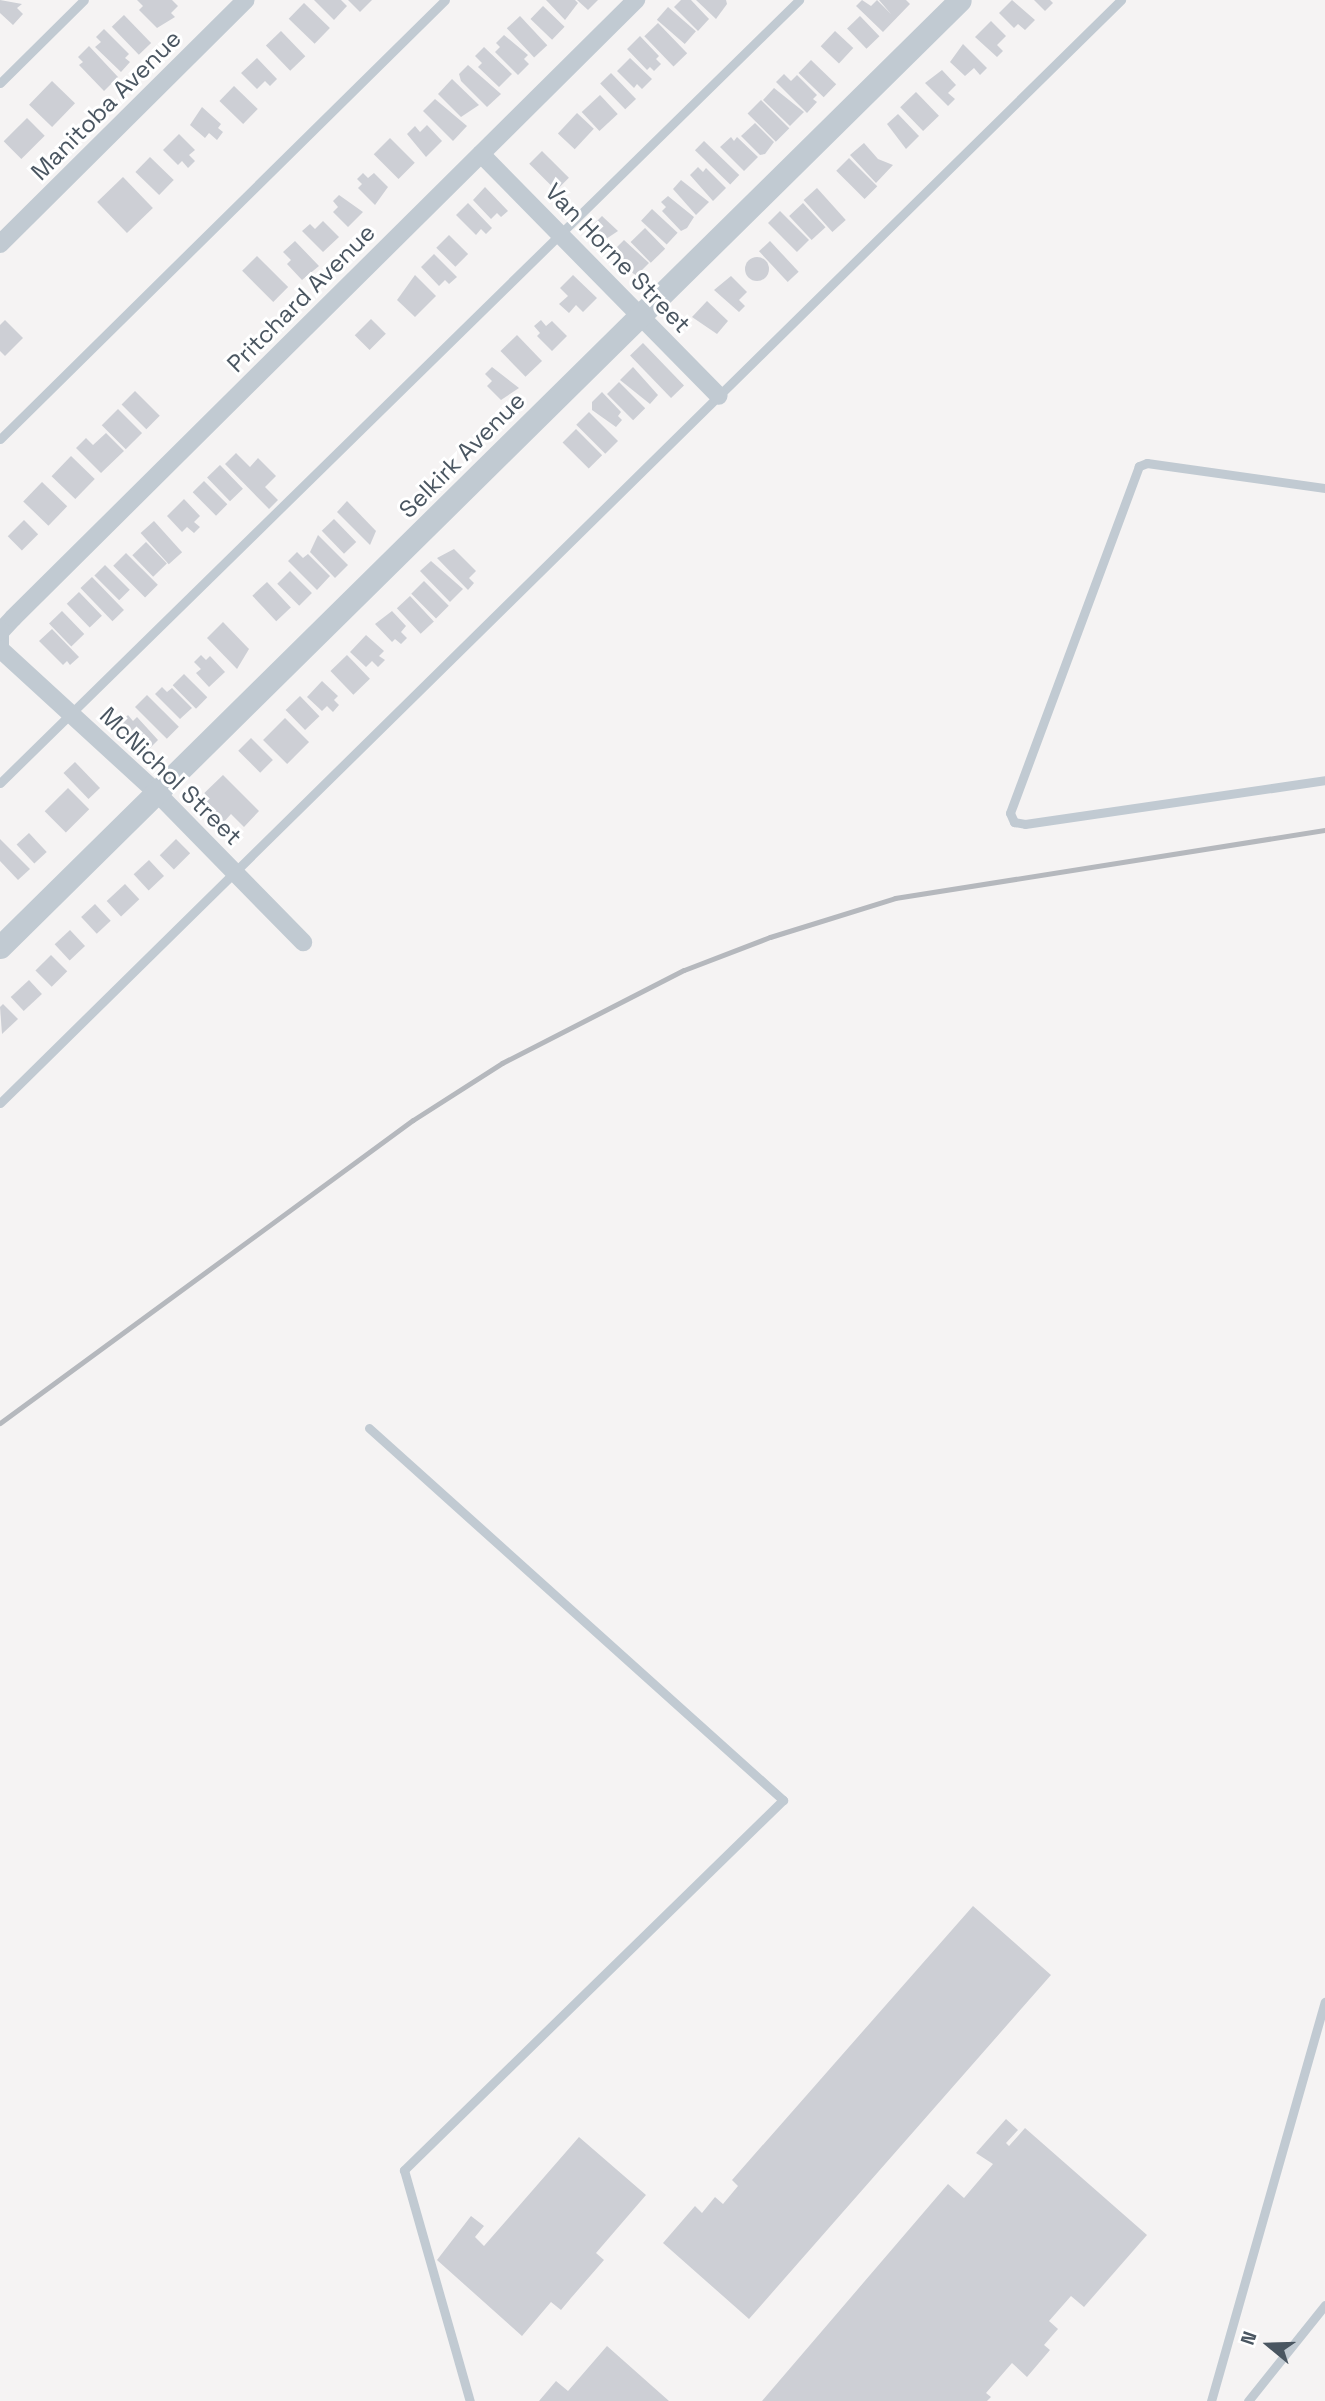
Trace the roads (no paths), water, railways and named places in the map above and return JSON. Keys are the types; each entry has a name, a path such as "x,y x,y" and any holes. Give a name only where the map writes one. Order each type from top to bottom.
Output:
{"street":[{"name":"Manitoba Avenue","path":"0,244 246,0"},
{"name":"Pritchard Avenue","path":"0,632 636,0"},
{"name":"Selkirk Avenue","path":"0,947 960,0"},
{"name":"Van Horne Street","path":"481,154 719,396"},
{"path":"0,632 0,647"},
{"name":"McNichol Street","path":"0,647 157,793 303,942"}],"lane":[{"path":"0,83 84,0"},
{"path":"0,439 445,0"},
{"path":"0,783 799,0"},
{"path":"0,1103 1121,0"},
{"path":"1325,488 1147,463 1139,466 1010,813 1014,822 1026,824 1325,780"},
{"path":"369,1428 783,1800 404,2169 470,2401"},
{"path":"1211,2401 1325,2003"},
{"path":"1248,2401 1325,2305"}],"railway":[{"path":"0,1423 413,1120 502,1063 684,970 770,937 895,898 1325,830"}]}
